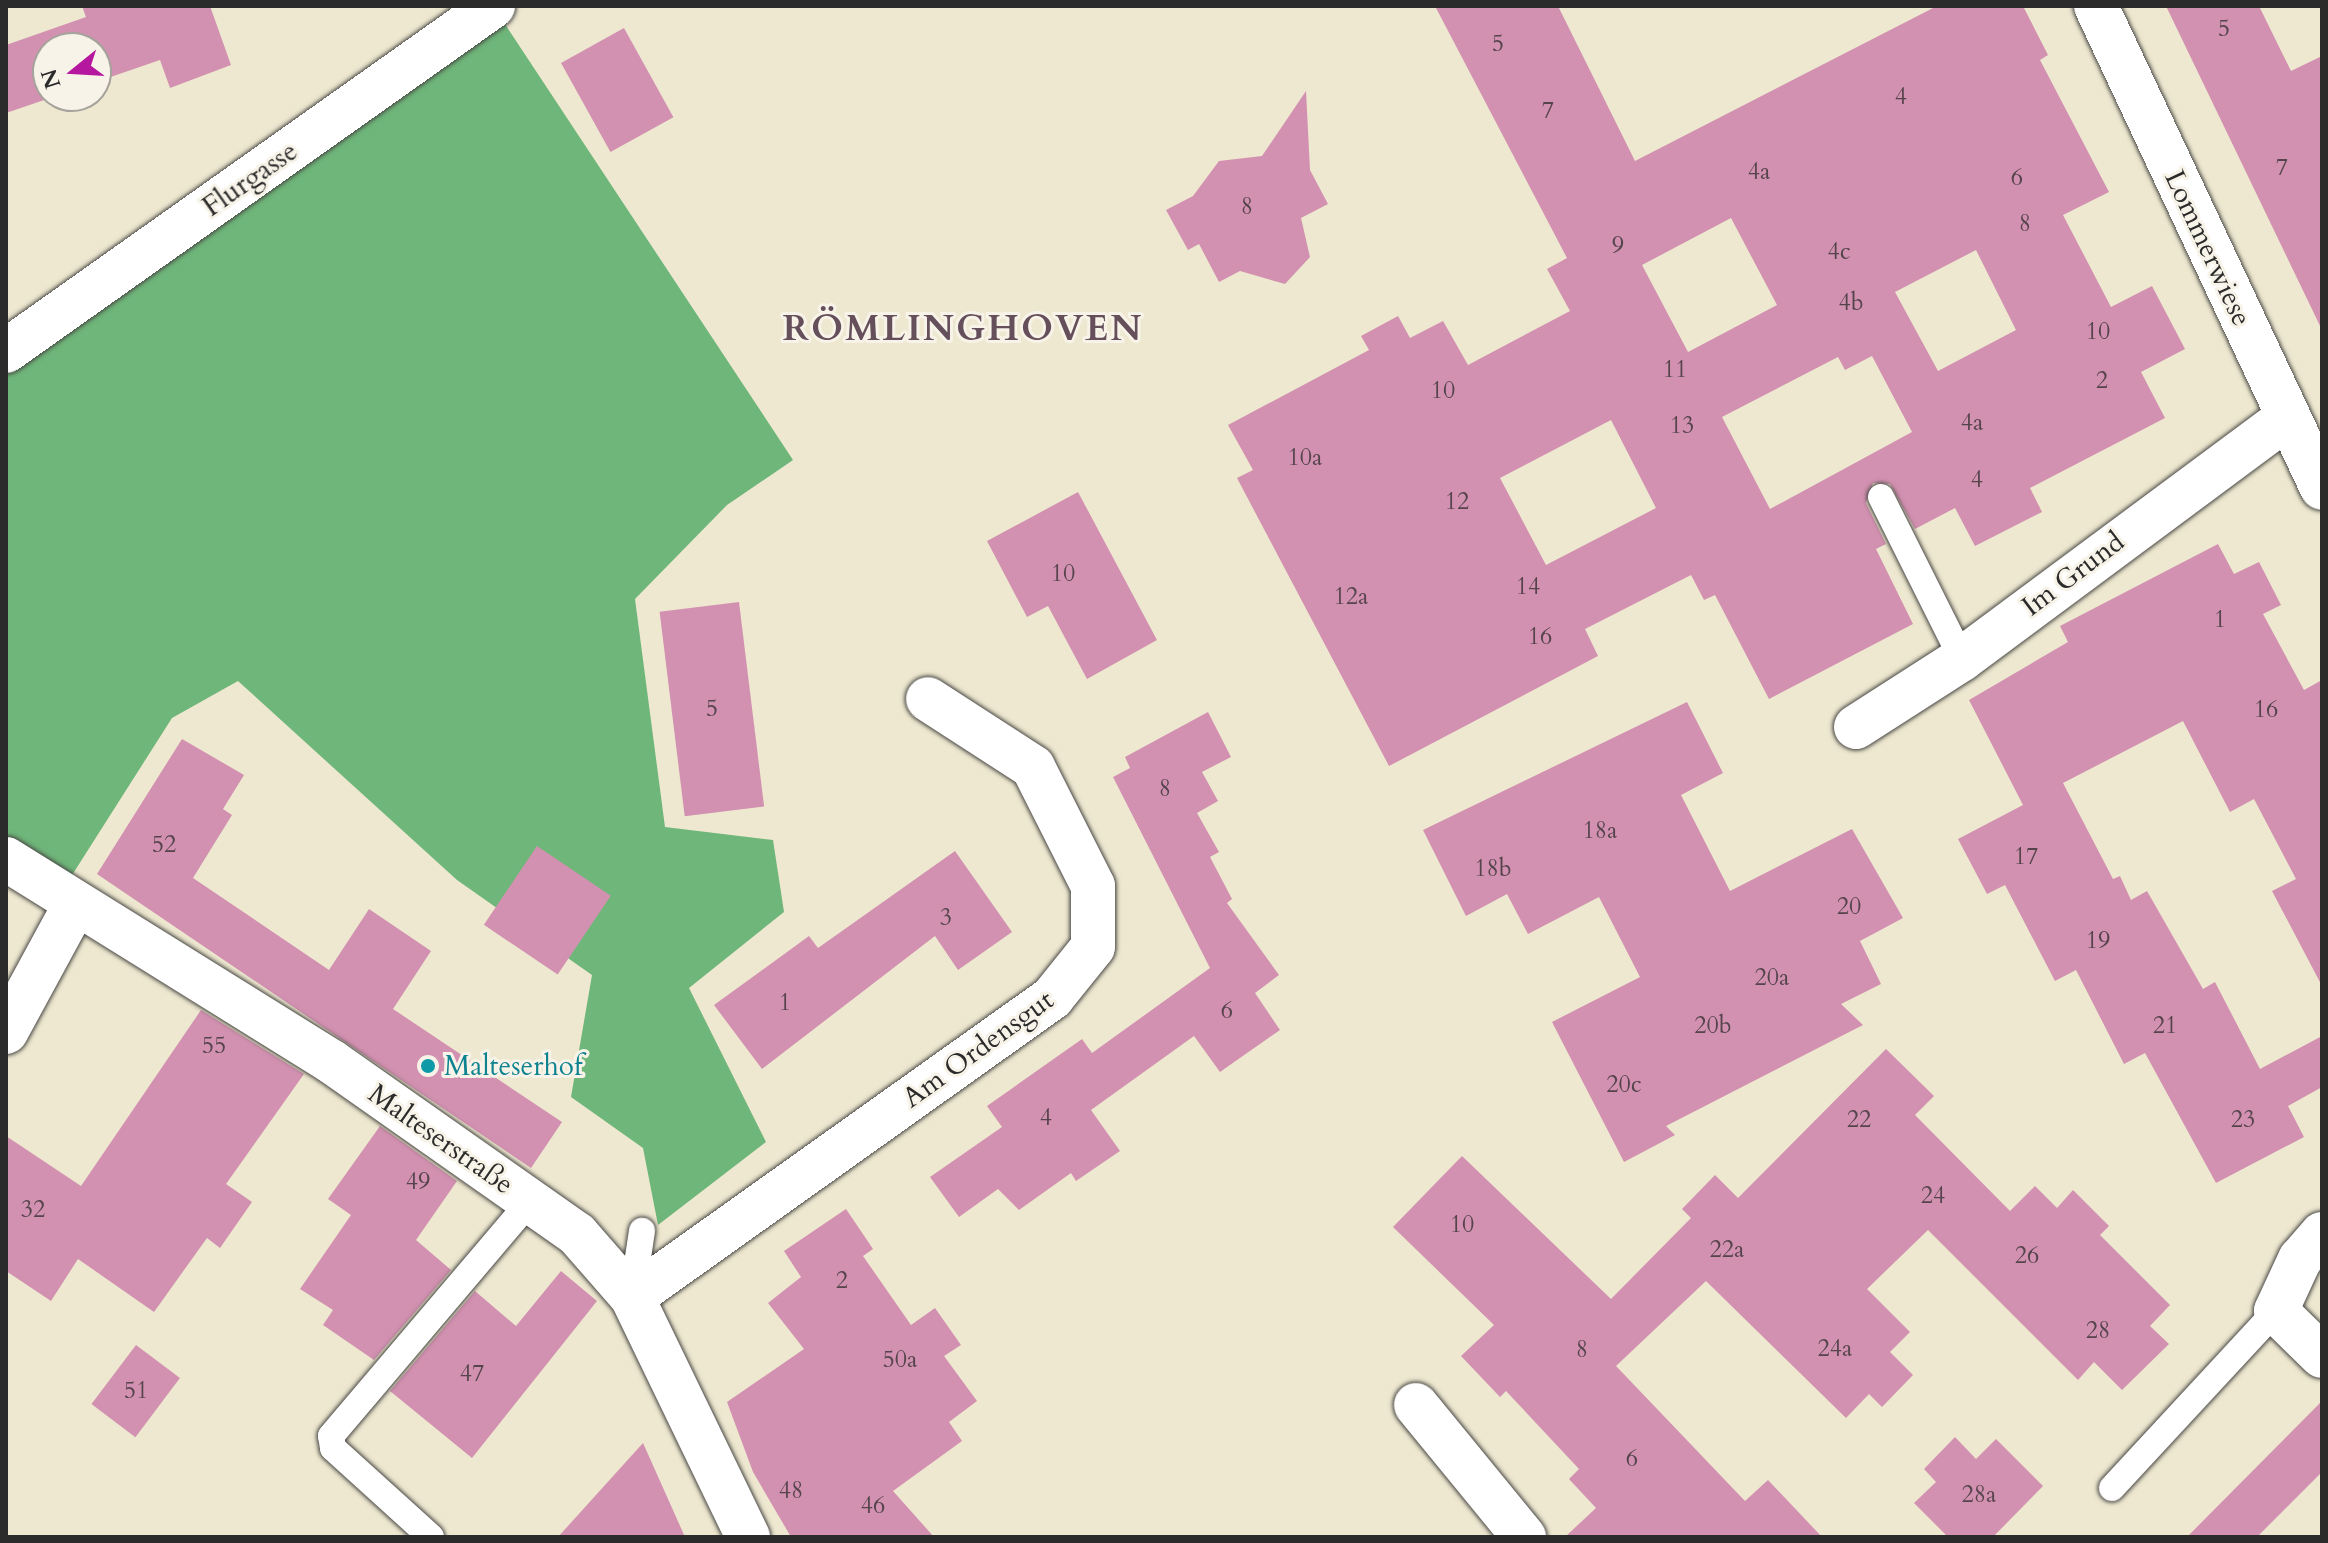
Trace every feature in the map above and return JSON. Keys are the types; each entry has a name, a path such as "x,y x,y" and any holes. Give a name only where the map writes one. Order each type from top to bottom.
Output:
{"street":[{"name":"Flurgasse","path":"6,351 493,6"},
{"name":"Lommerwiese","path":"2096,6 2322,488"},
{"name":"Im Grund","path":"1856,727 1962,659 2288,417"},
{"name":"Am Ordensgut","path":"632,1297 1052,998 1093,947 1093,886 1033,767 928,699"},
{"name":"Malteserstraße","path":"6,859 75,905 332,1062 577,1234 632,1297 743,1535"},
{"path":"6,1032 75,905"},
{"path":"2322,1234 2300,1259 2276,1311 2322,1356"},
{"path":"1416,1405 1524,1537"}],"lane":[{"path":"1881,497 1962,659"},
{"path":"431,1537 333,1448 331,1436 530,1201"},
{"path":"632,1297 642,1231"},
{"path":"2112,1488 2276,1311"}],"green space":[{"path":"493,6 793,460 727,505 635,599 665,827 773,840 784,912 689,988 766,1142 658,1225 643,1148 571,1097 592,975 457,880 238,681 172,718 60,894 6,859 6,357"}],"building":[{"path":"82,6 210,6 231,65 170,88 160,60 112,76 112,32 43,32 86,17"},
{"path":"1435,6 1558,6 1635,161 1937,6 2023,6 2048,55 2040,60 2109,192 2063,215 2111,307 2152,286 2185,349 2141,372 2165,418 2030,488 2042,512 1975,546 1955,508 1915,529 1890,484 1873,483 1866,503 1886,544 1876,549 1913,624 1769,699 1715,595 1704,600 1691,575 1585,629 1598,656 1389,766 1237,478 1253,470 1228,425 1369,350 1361,336 1398,316 1410,338 1443,321 1468,365 1570,311 1547,269 1567,258","holes":["1731,218 1777,305 1688,352 1642,265","1976,250 2016,330 1938,371 1895,292","1872,356 1912,432 1770,509 1722,417 1838,357 1845,370","1611,420 1656,508 1546,565 1500,478"]},
{"path":"2166,6 2259,6 2291,71 2322,56 2322,330"},
{"path":"624,28 673,117 610,152 561,63"},
{"path":"32,36 32,104 6,113 6,45"},
{"path":"1306,91 1310,170 1328,204 1301,218 1310,257 1285,284 1240,271 1219,282 1199,244 1188,250 1166,210 1193,196 1219,161 1262,156"},
{"path":"1078,492 1157,640 1087,679 1048,606 1027,617 987,541"},
{"path":"2218,544 2234,574 2259,562 2281,605 2263,614 2304,690 2322,680 2322,986 2272,891 2296,879 2254,799 2230,812 2183,721 2063,783 2113,879 2120,876 2131,900 2147,891 2203,989 2215,982 2260,1069 2322,1036 2322,1087 2288,1106 2304,1137 2216,1183 2145,1053 2124,1064 2076,970 2055,981 2005,885 1987,894 1958,839 2023,805 1969,700 2068,642 2060,626"},
{"path":"739,602 764,806 685,816 660,612"},
{"path":"1687,702 1723,773 1681,795 1730,891 1852,829 1903,918 1860,941 1881,984 1841,1004 1863,1025 1666,1126 1675,1135 1624,1162 1552,1022 1640,977 1599,897 1528,934 1507,894 1466,916 1423,830"},
{"path":"1208,712 1231,757 1202,772 1218,801 1197,813 1219,852 1210,857 1232,899 1227,903 1279,975 1255,993 1280,1030 1220,1072 1194,1036 1091,1110 1120,1151 1076,1181 1071,1173 1019,1210 998,1189 959,1217 930,1177 1002,1127 987,1106 1082,1039 1092,1053 1210,968 1113,777 1130,768 1125,757"},
{"name":"Malteserhof","path":"182,739 244,775 223,809 232,815 193,878 329,970 369,909 431,951 393,1009 562,1122 531,1168 97,874"},
{"path":"537,846 611,896 558,975 484,925"},
{"path":"955,851 1012,932 958,970 935,936 762,1069 714,1005 809,936 818,948"},
{"path":"201,1010 304,1074 226,1184 252,1202 220,1248 207,1238 154,1312 78,1259 51,1301 6,1271 6,1136 81,1186"},
{"path":"1886,1049 1934,1096 1915,1115 2010,1211 2035,1186 2057,1208 2073,1190 2109,1226 2100,1235 2170,1305 2150,1326 2169,1344 2122,1390 2094,1362 2078,1380 1928,1230 1867,1289 1910,1332 1890,1352 1913,1375 1882,1407 1869,1394 1846,1418 1706,1281 1616,1366 1745,1501 1768,1480 1822,1537 1565,1537 1596,1508 1569,1479 1579,1469 1506,1391 1500,1397 1461,1356 1494,1325 1393,1227 1462,1156 1611,1299 1691,1218 1682,1209 1715,1175 1738,1198"},
{"path":"380,1126 457,1181 416,1240 451,1270 374,1360 323,1325 333,1310 300,1289 351,1215 328,1199"},
{"path":"846,1209 873,1249 863,1256 911,1325 935,1308 961,1345 944,1356 977,1401 949,1422 962,1441 893,1491 934,1537 791,1537 753,1472 727,1402 804,1349 768,1303 801,1277 784,1251"},
{"path":"561,1271 597,1301 472,1458 390,1391 475,1291 516,1326"},
{"path":"136,1345 180,1378 135,1437 91,1404"},
{"path":"2322,1401 2322,1472 2257,1537 2187,1537"},
{"path":"1955,1437 1976,1459 1996,1439 2043,1486 1993,1537 1948,1537 1914,1503 1936,1482 1924,1469"},
{"path":"643,1443 685,1537 558,1537"}],"place":[{"name":"Malteserhof","path":"428,1066"}],"district":[{"name":"RÖMLINGHOVEN","path":"963,329"}]}
